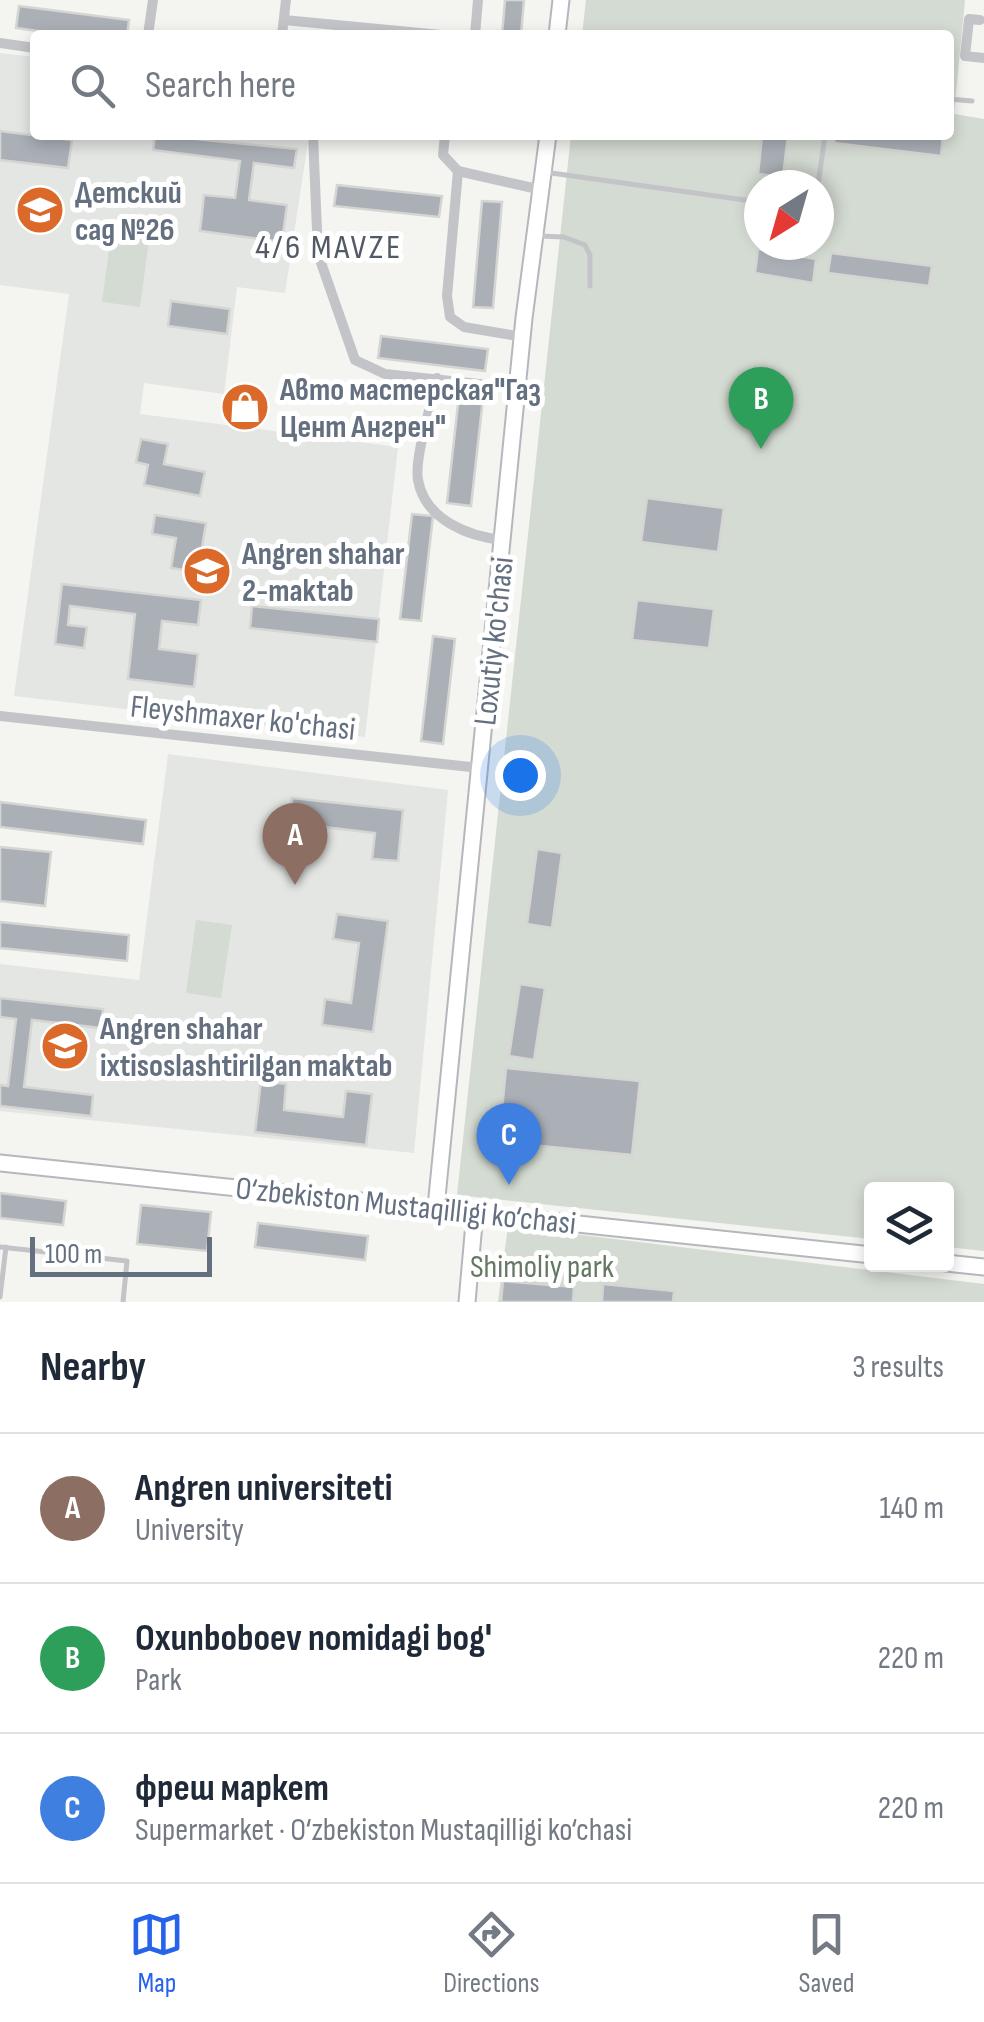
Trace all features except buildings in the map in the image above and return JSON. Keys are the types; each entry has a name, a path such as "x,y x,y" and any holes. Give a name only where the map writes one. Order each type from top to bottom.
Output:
{"street":[{"path":"149,30 153,0"},
{"path":"283,30 286,0"},
{"path":"475,30 478,0"},
{"path":"558,30 561,0"},
{"path":"980,20 969,19 965,56 984,58"},
{"path":"284,20 389,30"},
{"path":"0,43 30,47"},
{"path":"313,140 318,254 355,360 385,374 517,388"},
{"path":"444,140 443,154 458,172 542,190"},
{"name":"Loxutiy ko'chasi","path":"436,1207 517,388 547,140"},
{"path":"458,172 447,296 450,317 464,327 523,337"},
{"path":"437,378 418,479 431,508 460,531 504,540"},
{"name":"Fleyshmaxer ko'chasi","path":"0,716 480,768"},
{"name":"O‘zbekiston Mustaqilligi ko‘chasi","path":"0,1163 864,1254"},
{"path":"467,1302 475,1212"},
{"path":"954,1264 984,1267"}],"lane":[{"path":"954,99 972,101"},
{"path":"820,170 825,140"},
{"path":"544,172 708,199 744,201"},
{"path":"537,236 564,237 585,245 590,255 590,286"},
{"path":"0,1297 3,1247 127,1261 124,1302"}],"shaded area":[{"name":"Angren shahar 2-maktab","path":"0,53 30,56 30,140 307,140 285,293 237,287 224,394 144,383 140,414 398,447 365,737 14,696 69,294 0,285"},
{"path":"168,754 448,790 414,1153 0,1111 0,964 139,980"}],"green space":[{"path":"586,0 965,0 954,114 954,30 583,30"},
{"path":"954,114 984,119 984,1251 954,1248 954,1182 864,1182 864,1238 457,1195 570,140 954,140"},
{"path":"112,228 150,233 140,307 102,302"},
{"path":"196,920 232,925 221,998 186,993"},
{"name":"Shimoliy park","path":"508,1226 984,1284 984,1302 498,1302"}],"place":[{"name":"Детский сад №26","path":"40,210"},
{"name":"Авто мастерская\"Газ Цент Ангрен\"","path":"245,407"},
{"name":"Oxunboboev nomidagi bog'","path":"761,449"},
{"name":"Angren shahar 2-maktab","path":"207,571"},
{"name":"Angren universiteti","path":"295,885"},
{"name":"Angren shahar ixtisoslashtirilgan maktab","path":"65,1046"},
{"name":"фреш маркет","path":"509,1185"}],"district":[{"name":"4/6 MAVZE","path":"329,246"}]}
